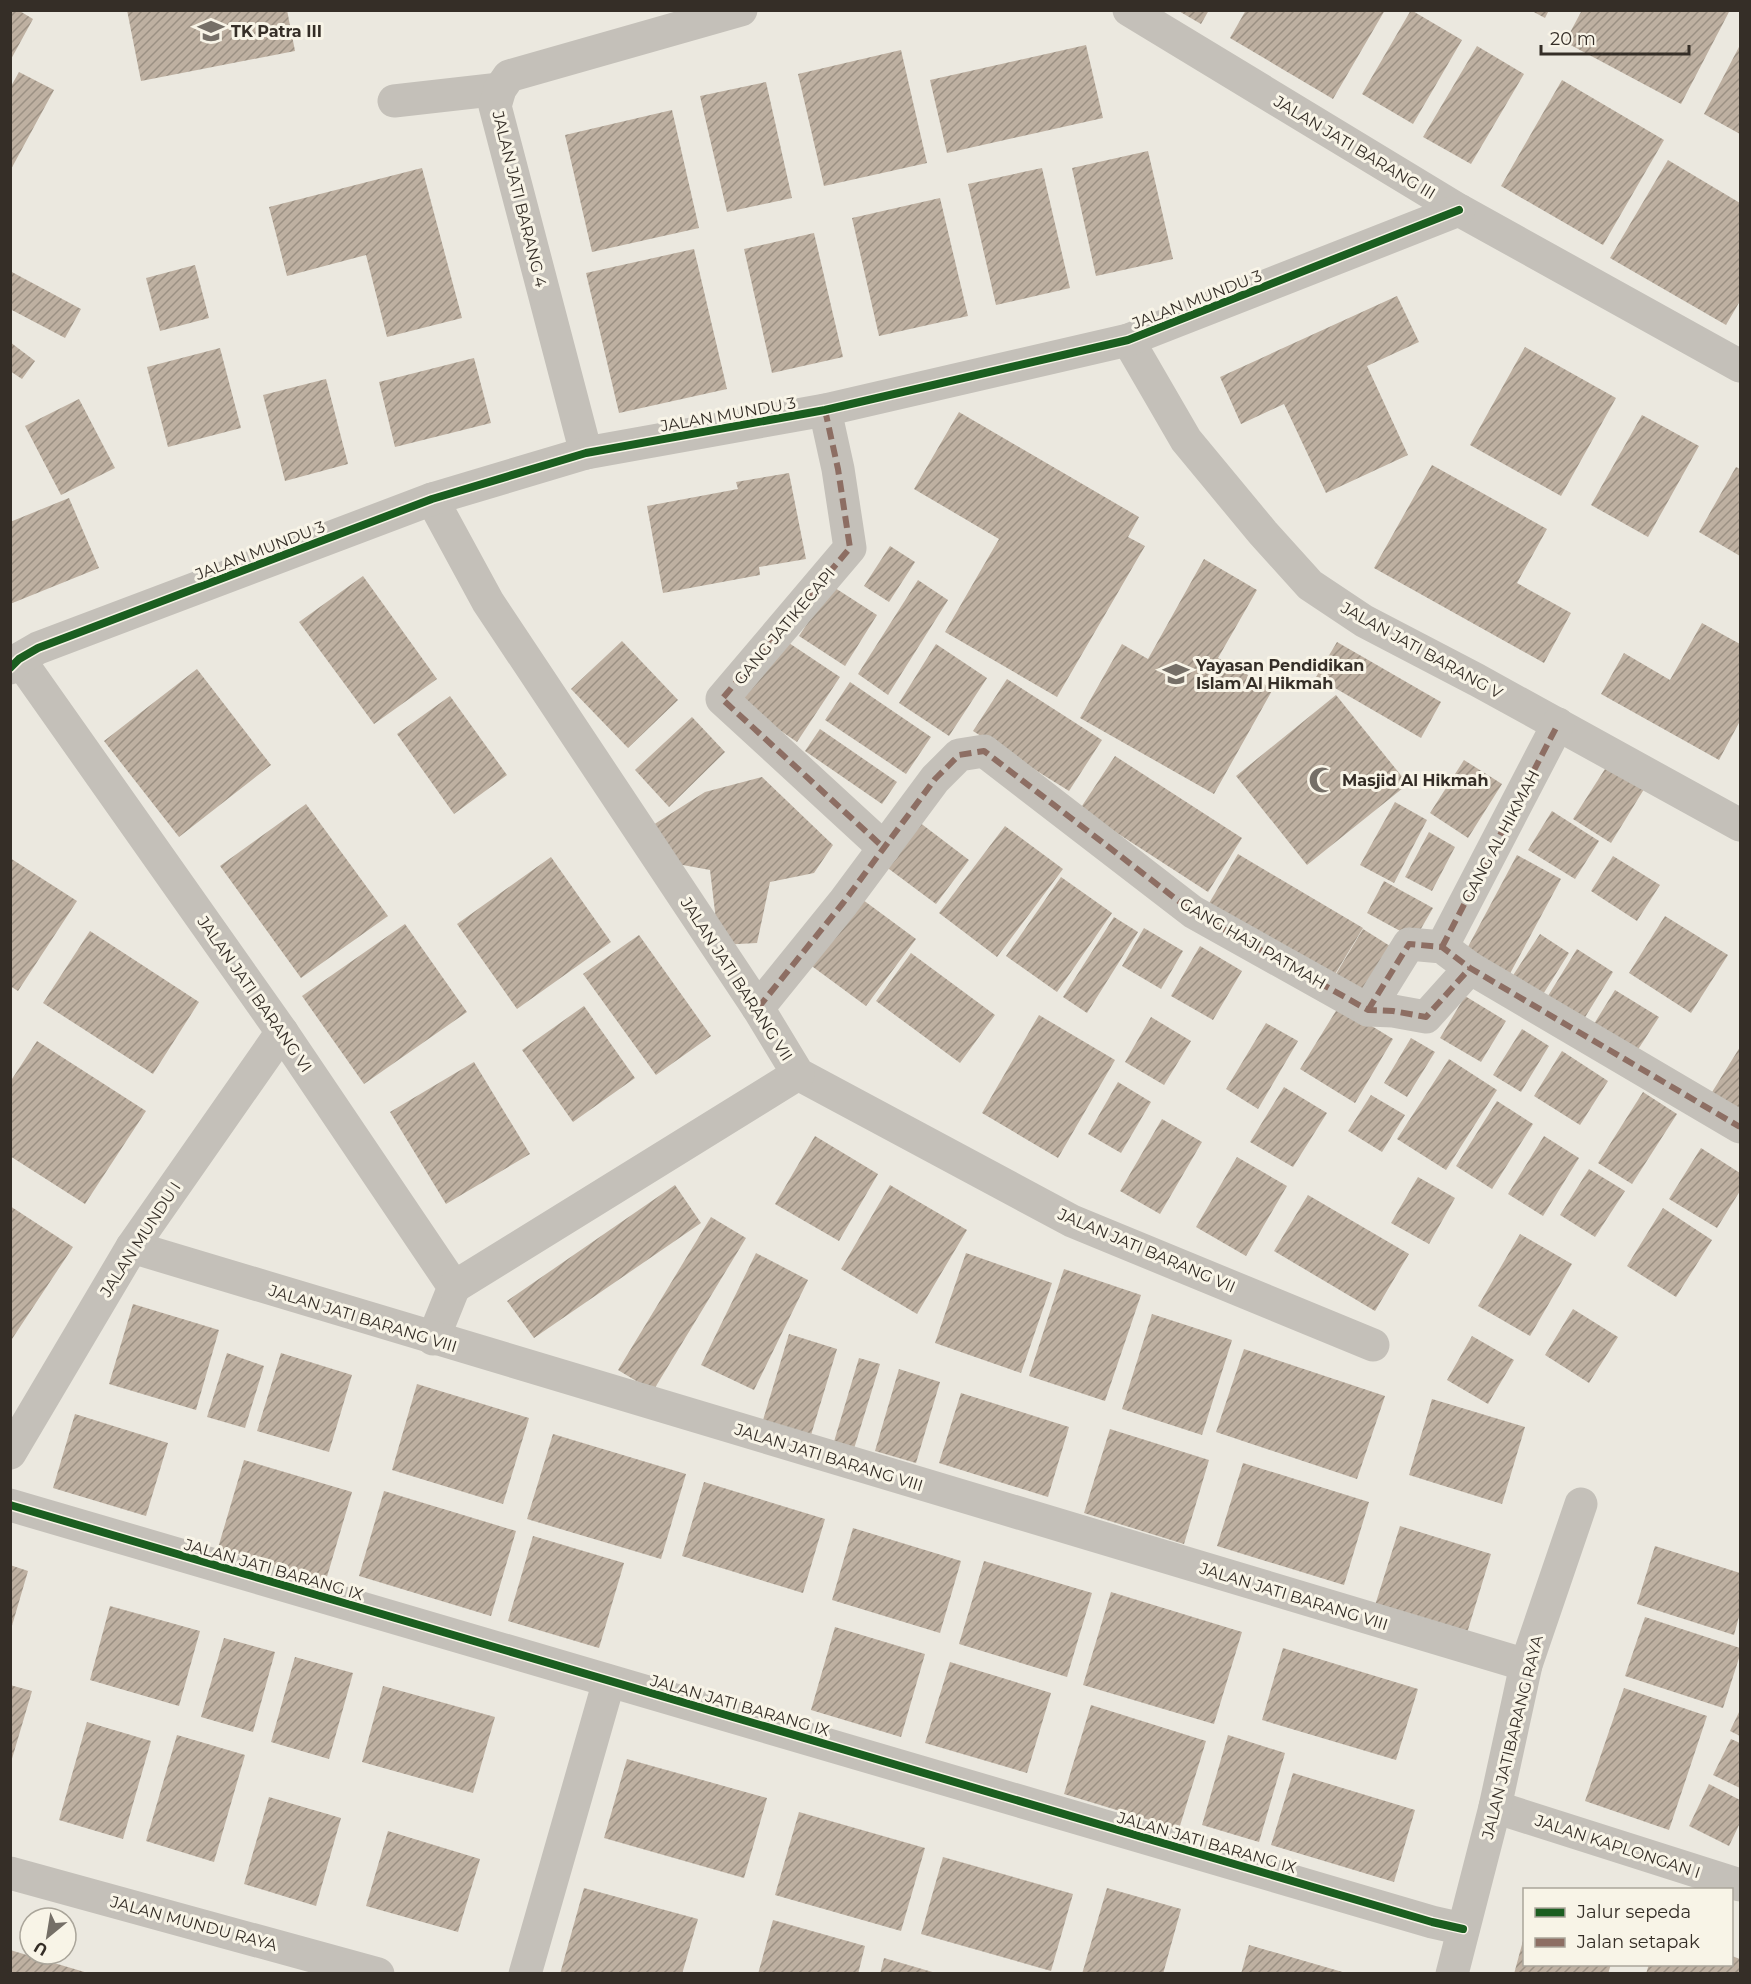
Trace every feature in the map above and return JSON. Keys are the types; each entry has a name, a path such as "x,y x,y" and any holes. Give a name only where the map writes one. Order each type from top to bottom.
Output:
{"street":[{"name":"JALAN JATI BARANG 4","path":"586,453 495,106 500,88 509,76 741,10"},
{"name":"JALAN JATI BARANG III","path":"1129,10 1460,210 1740,366"},
{"path":"394,100 500,88"},
{"name":"JALAN MUNDU 3","path":"15,663 38,648 432,499 586,453 825,410 1128,340 1460,210"},
{"name":"JALAN JATI BARANG V","path":"1128,340 1186,440 1263,533 1310,585 1364,621 1558,724 1740,825"},
{"name":"GANG JATIKECAPI","path":"825,410 838,469 850,548 722,699 884,848"},
{"name":"JALAN JATI BARANG VII","path":"432,499 488,602 758,1008 798,1074 1072,1221 1373,1345"},
{"name":"JALAN JATI BARANG VI","path":"15,663 282,1032 454,1287"},
{"name":"GANG AL HIKMAH","path":"1442,947 1558,724"},
{"name":"GANG HAJI PATMAH","path":"758,1008 843,903 935,779 959,755 984,751 1193,912 1368,1010 1393,1011 1426,1017 1470,968"},
{"path":"1368,1010 1409,944 1442,947 1470,968 1740,1127"},
{"name":"JALAN MUNDU I","path":"10,1453 132,1247 282,1032"},
{"path":"433,1339 454,1287 798,1074"},
{"name":"JALAN JATI BARANG VIII","path":"132,1247 1526,1665"},
{"name":"JALAN JATIBARANG RAYA","path":"1452,1974 1495,1807 1526,1665 1581,1504"},
{"name":"JALAN JATI BARANG IX","path":"10,1505 1463,1929"},
{"path":"525,1974 609,1681"},
{"name":"JALAN KAPLONGAN I","path":"1495,1807 1740,1885"},
{"name":"JALAN MUNDU RAYA","path":"10,1873 365,1972"}],"building":[{"path":"10,10 18,10 33,19 10,61"},
{"name":"TK Patra III","path":"127,10 287,10 295,51 141,81"},
{"path":"1177,10 1209,10 1201,24"},
{"path":"1246,10 1385,10 1333,99 1230,38"},
{"path":"1411,10 1462,40 1413,124 1362,94"},
{"path":"1530,10 1549,10 1545,18"},
{"path":"1582,10 1730,10 1681,104 1565,42"},
{"path":"1086,45 1103,118 947,153 930,80"},
{"path":"1740,45 1740,134 1704,114"},
{"path":"1477,46 1524,74 1471,164 1423,137"},
{"path":"901,50 927,163 824,186 798,74"},
{"path":"19,72 54,90 10,171 10,88"},
{"path":"1562,80 1664,140 1603,245 1501,186"},
{"path":"766,82 792,198 727,212 700,96"},
{"path":"672,110 699,228 592,252 565,135"},
{"path":"1148,151 1173,259 1096,276 1072,168"},
{"path":"1668,160 1740,203 1740,301 1726,325 1610,258"},
{"path":"422,168 462,318 387,337 366,255 287,276 269,207"},
{"path":"1042,168 1070,288 996,305 968,184"},
{"path":"940,198 968,316 879,336 852,218"},
{"path":"814,233 843,357 772,373 744,249"},
{"path":"694,249 727,389 619,413 586,273"},
{"path":"195,265 209,318 160,331 146,278"},
{"path":"10,271 81,309 65,338 10,309"},
{"path":"1397,296 1419,342 1367,366 1408,455 1326,493 1284,404 1241,424 1220,377"},
{"path":"10,342 35,361 22,379 10,371"},
{"path":"1525,347 1616,398 1561,496 1470,445"},
{"path":"220,348 241,428 168,447 147,367"},
{"path":"474,358 491,423 395,447 379,382"},
{"path":"326,379 348,464 285,481 263,395"},
{"path":"79,399 115,468 61,495 25,426"},
{"path":"959,412 1139,517 1128,537 1145,546 1057,697 945,632 999,539 914,489"},
{"path":"1642,415 1699,446 1648,537 1591,505"},
{"path":"1432,465 1547,529 1517,583 1571,613 1544,663 1374,568"},
{"path":"1736,467 1740,469 1740,556 1699,532"},
{"path":"789,473 806,559 759,567 760,575 663,593 647,506 738,489 736,482"},
{"path":"69,498 99,568 10,604 10,522"},
{"path":"890,546 915,562 889,602 864,586"},
{"name":"Yayasan Pendidikan Islam Al Hikmah","path":"1204,559 1257,590 1218,658 1273,689 1214,794 1080,718 1122,644 1148,659"},
{"path":"363,576 437,679 374,724 299,622"},
{"path":"918,580 948,600 888,695 858,674"},
{"path":"832,586 877,615 845,666 799,636"},
{"path":"1702,623 1740,644 1740,721 1719,760 1601,694 1624,653 1670,680"},
{"path":"783,639 840,677 797,742 740,703"},
{"path":"622,641 678,700 628,748 571,689"},
{"path":"1337,642 1441,702 1421,738 1316,677"},
{"path":"936,644 987,678 949,736 899,703"},
{"path":"197,669 271,765 179,837 104,741"},
{"path":"1007,679 1102,740 1069,791 973,731"},
{"path":"850,682 931,737 906,774 825,720"},
{"name":"Masjid Al Hikmah","path":"1336,695 1408,784 1307,865 1236,776"},
{"path":"450,696 507,775 454,814 397,734"},
{"path":"692,717 725,752 669,807 635,770"},
{"path":"820,729 897,782 882,804 805,751"},
{"path":"1115,756 1242,838 1208,892 1080,809"},
{"path":"1612,758 1649,781 1611,843 1573,819"},
{"path":"1464,760 1502,784 1468,838 1430,813"},
{"path":"762,777 833,845 814,873 770,882 757,943 719,945 710,870 672,863 653,825 705,792"},
{"path":"1395,802 1427,820 1394,883 1360,865"},
{"path":"306,804 388,916 301,978 220,866"},
{"path":"1552,811 1599,841 1575,879 1528,850"},
{"path":"919,822 969,860 936,904 885,866"},
{"path":"1005,826 1063,869 997,957 939,913"},
{"path":"1429,832 1455,847 1432,891 1405,877"},
{"path":"1238,854 1363,928 1332,979 1208,905"},
{"path":"1517,855 1561,879 1506,981 1462,958"},
{"path":"1613,856 1660,885 1637,921 1591,891"},
{"path":"551,857 611,942 517,1009 457,924"},
{"path":"10,858 77,901 18,991 10,986"},
{"path":"1061,877 1112,913 1057,992 1006,956"},
{"path":"1384,881 1433,908 1415,939 1367,913"},
{"path":"859,897 916,939 866,1006 809,964"},
{"path":"1665,916 1728,955 1691,1013 1629,973"},
{"path":"1114,917 1138,932 1087,1013 1063,997"},
{"path":"405,924 467,1012 364,1084 302,996"},
{"path":"1144,928 1183,951 1161,989 1122,966"},
{"path":"1363,929 1401,953 1374,997 1336,974"},
{"path":"90,931 199,1002 153,1074 43,1003"},
{"path":"1540,934 1569,953 1540,999 1510,980"},
{"path":"639,935 711,1036 656,1075 583,974"},
{"path":"1200,946 1242,971 1213,1020 1171,996"},
{"path":"1577,949 1613,972 1579,1027 1543,1004"},
{"path":"911,953 995,1015 960,1063 876,1001"},
{"path":"1615,990 1659,1017 1637,1051 1594,1024"},
{"path":"1465,996 1506,1021 1481,1062 1440,1038"},
{"path":"584,1006 635,1078 573,1122 522,1050"},
{"path":"1339,1006 1393,1039 1355,1103 1300,1069"},
{"path":"1039,1015 1115,1060 1058,1158 982,1113"},
{"path":"1151,1017 1191,1041 1164,1085 1125,1062"},
{"path":"1266,1023 1298,1041 1258,1109 1226,1089"},
{"path":"1522,1029 1549,1046 1521,1092 1493,1075"},
{"path":"1411,1038 1435,1052 1407,1097 1384,1083"},
{"path":"37,1041 146,1111 85,1204 10,1156 10,1082"},
{"path":"1740,1047 1740,1117 1709,1097"},
{"path":"1562,1051 1608,1081 1580,1125 1534,1096"},
{"path":"1449,1059 1497,1090 1446,1170 1397,1139"},
{"path":"474,1062 530,1154 446,1204 390,1112"},
{"path":"1118,1082 1151,1102 1121,1153 1088,1134"},
{"path":"1284,1087 1327,1113 1293,1167 1250,1142"},
{"path":"1643,1092 1677,1114 1632,1184 1598,1163"},
{"path":"1371,1095 1405,1115 1382,1152 1348,1131"},
{"path":"1497,1101 1533,1124 1492,1189 1456,1166"},
{"path":"1162,1119 1202,1142 1160,1214 1120,1191"},
{"path":"815,1136 878,1174 839,1241 775,1204"},
{"path":"1544,1136 1579,1158 1543,1216 1508,1194"},
{"path":"1701,1148 1740,1173 1740,1191 1717,1228 1669,1199"},
{"path":"1237,1157 1287,1186 1246,1256 1196,1227"},
{"path":"1589,1169 1625,1191 1595,1237 1560,1215"},
{"path":"1418,1177 1455,1198 1429,1244 1391,1223"},
{"path":"675,1185 701,1223 534,1338 507,1301"},
{"path":"890,1185 967,1230 917,1314 841,1269"},
{"path":"1308,1195 1409,1254 1375,1311 1274,1251"},
{"path":"10,1206 73,1247 10,1342"},
{"path":"1663,1208 1712,1240 1676,1297 1627,1266"},
{"path":"711,1217 746,1238 653,1391 618,1370"},
{"path":"1520,1234 1572,1264 1530,1336 1478,1306"},
{"path":"756,1253 808,1280 754,1390 701,1365"},
{"path":"966,1253 1052,1283 1021,1373 935,1343"},
{"path":"1064,1269 1141,1295 1105,1401 1029,1376"},
{"path":"133,1304 219,1330 196,1410 109,1384"},
{"path":"1573,1309 1618,1337 1589,1383 1545,1355"},
{"path":"1152,1314 1232,1340 1202,1435 1122,1409"},
{"path":"789,1334 837,1349 811,1435 763,1420"},
{"path":"1472,1336 1514,1360 1488,1404 1447,1380"},
{"path":"1244,1349 1385,1396 1357,1479 1216,1432"},
{"path":"227,1353 264,1366 245,1428 207,1417"},
{"path":"281,1353 352,1375 329,1452 257,1431"},
{"path":"859,1358 880,1364 853,1452 833,1445"},
{"path":"899,1369 940,1382 916,1463 875,1451"},
{"path":"417,1384 529,1418 503,1504 392,1470"},
{"path":"961,1393 1069,1427 1048,1497 939,1463"},
{"path":"1432,1399 1525,1427 1502,1504 1409,1475"},
{"path":"75,1414 168,1443 146,1516 53,1488"},
{"path":"1110,1429 1209,1460 1184,1544 1084,1513"},
{"path":"553,1434 686,1474 661,1559 527,1519"},
{"path":"244,1460 352,1492 326,1580 218,1548"},
{"path":"1243,1463 1369,1502 1344,1585 1217,1546"},
{"path":"704,1482 825,1519 803,1593 682,1556"},
{"path":"384,1491 516,1531 491,1616 359,1576"},
{"path":"1400,1526 1491,1554 1464,1643 1372,1615"},
{"path":"853,1528 961,1561 940,1633 832,1600"},
{"path":"533,1536 624,1563 599,1648 508,1621"},
{"path":"1655,1546 1740,1573 1740,1613 1734,1635 1637,1604"},
{"path":"984,1561 1092,1593 1067,1677 959,1644"},
{"path":"10,1565 28,1571 11,1629 10,1629"},
{"path":"1111,1592 1242,1632 1214,1724 1083,1685"},
{"path":"110,1606 200,1631 179,1706 90,1680"},
{"path":"1645,1617 1740,1648 1740,1655 1723,1708 1625,1676"},
{"path":"835,1627 925,1654 901,1737 811,1710"},
{"path":"224,1638 275,1652 253,1732 201,1717"},
{"path":"1283,1648 1418,1689 1396,1760 1262,1720"},
{"path":"295,1657 353,1673 329,1759 271,1742"},
{"path":"950,1662 1051,1693 1027,1773 925,1743"},
{"path":"10,1685 32,1691 11,1762 10,1762"},
{"path":"383,1686 495,1717 473,1793 362,1762"},
{"path":"1624,1688 1707,1716 1669,1830 1585,1801"},
{"path":"1091,1705 1206,1741 1179,1829 1064,1794"},
{"path":"1740,1710 1740,1736 1730,1731"},
{"path":"87,1722 151,1741 123,1839 59,1820"},
{"path":"177,1735 245,1755 214,1862 146,1841"},
{"path":"1228,1735 1285,1753 1259,1842 1202,1825"},
{"path":"1731,1739 1740,1743 1740,1788 1713,1775"},
{"path":"627,1759 767,1798 744,1878 604,1838"},
{"path":"1293,1773 1415,1810 1394,1882 1271,1845"},
{"path":"1709,1784 1740,1800 1740,1823 1729,1846 1689,1826"},
{"path":"269,1797 341,1818 316,1906 244,1884"},
{"path":"799,1812 925,1848 901,1931 775,1895"},
{"path":"388,1831 480,1859 458,1932 366,1906"},
{"path":"943,1857 1073,1894 1051,1971 921,1934"},
{"path":"584,1888 698,1919 682,1974 560,1974"},
{"path":"1107,1888 1181,1909 1163,1974 1082,1974"},
{"path":"773,1920 865,1946 858,1974 758,1974"},
{"path":"1523,1941 1523,1966 1610,1966 1608,1974 1514,1974"},
{"path":"1249,1945 1346,1973 1346,1974 1241,1974"},
{"path":"10,1950 18,1952 18,1966 64,1966 88,1973 87,1974 10,1974"},
{"path":"1733,1956 1740,1959 1740,1974 1646,1974 1648,1966 1733,1966"},
{"path":"884,1958 936,1973 936,1974 880,1974"}],"marked path":[{"path":"825,410 838,469 850,548 722,699 884,848"},
{"path":"1442,947 1558,724"},
{"path":"758,1008 843,903 935,779 959,755 984,751 1193,912 1368,1010 1393,1011 1426,1017 1470,968"},
{"path":"1368,1010 1409,944 1442,947 1470,968 1740,1127"}],"cycle path":[{"path":"10,668 19,659 38,648 432,499 586,453 825,410 1128,340 1459,210"},
{"path":"10,1505 1432,1922 1463,1929"}],"place":[{"name":"TK Patra III","path":"211,31"},
{"name":"Yayasan Pendidikan Islam Al Hikmah","path":"1176,674"},
{"name":"Masjid Al Hikmah","path":"1322,780"}]}
